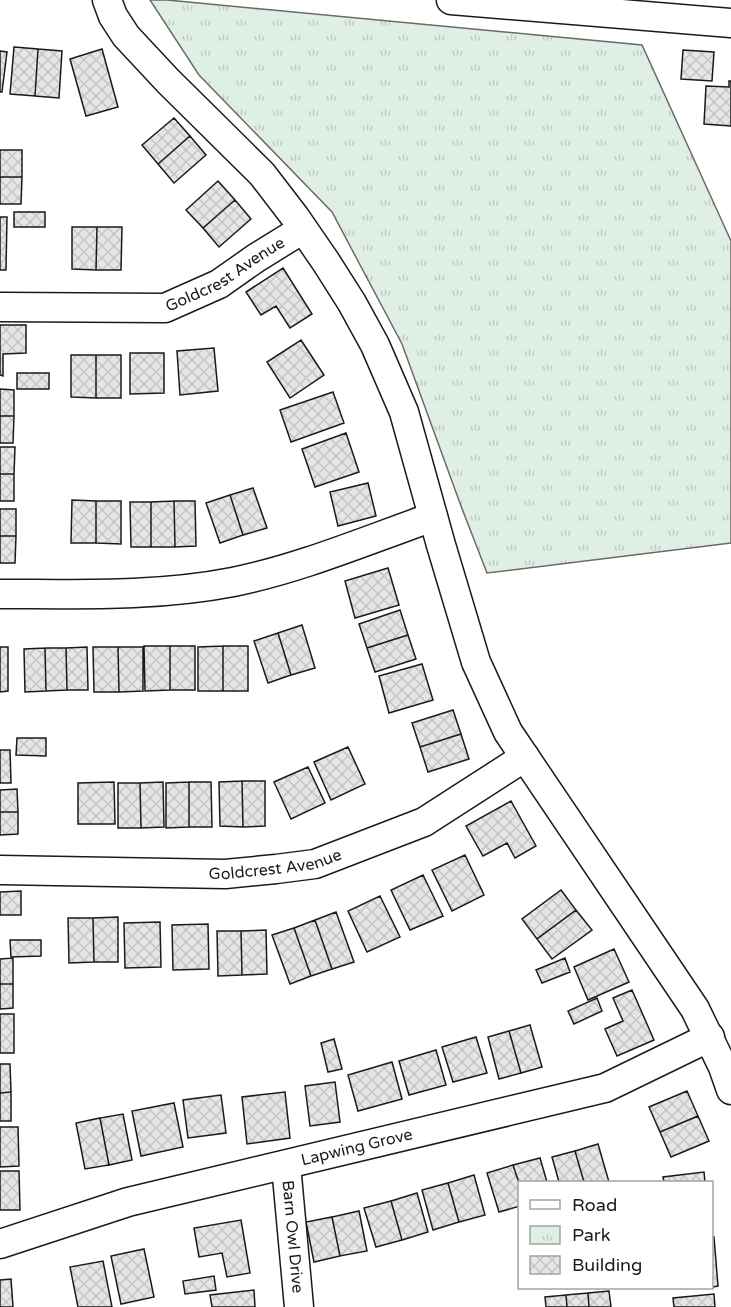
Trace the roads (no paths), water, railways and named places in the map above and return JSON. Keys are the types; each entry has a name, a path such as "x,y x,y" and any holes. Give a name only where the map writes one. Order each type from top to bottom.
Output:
{"street":[{"name":"Goldcrest Avenue","path":"107,0 113,16 126,36 262,174 303,229 352,303 379,354 404,412 476,662 508,732 695,1009 710,1037 731,1090"},
{"path":"451,0 731,23"},
{"name":"Goldcrest Avenue","path":"0,307 165,308 219,284 303,229"},
{"path":"0,594 134,594 185,590 232,582 279,571 434,517"},
{"name":"Goldcrest Avenue","path":"0,870 225,874 315,864 424,822 525,757"},
{"name":"Lapwing Grove","path":"0,1244 128,1202 605,1088 710,1037"},
{"name":"Barn Owl Drive","path":"286,1165 299,1307"}]}
